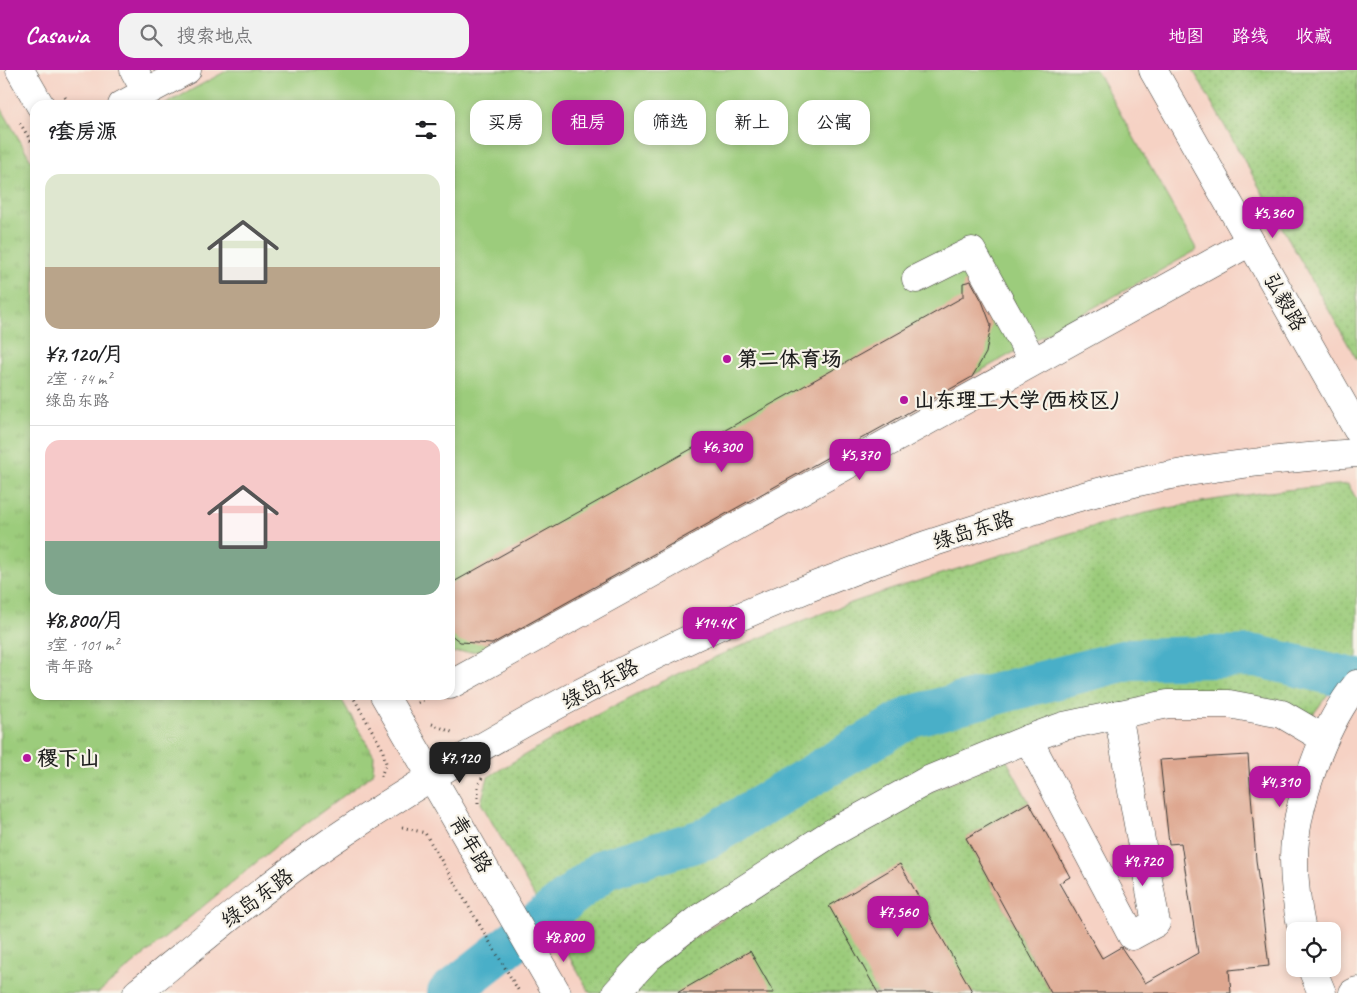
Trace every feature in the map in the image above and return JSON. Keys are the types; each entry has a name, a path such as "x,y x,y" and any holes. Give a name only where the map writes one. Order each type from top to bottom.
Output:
{"street":[{"path":"20,70 37,100"},
{"path":"126,100 140,81 187,70"},
{"name":"弘毅路","path":"1153,70 1357,429"},
{"path":"455,682 1250,242"},
{"path":"916,279 972,250 1033,361"},
{"name":"绿岛东路","path":"137,993 236,912 329,843 432,777 592,687 700,632 826,580 915,548 1080,496 1187,472 1308,456 1357,452"},
{"path":"1300,922 1295,896 1294,857 1300,816 1324,738 1351,692"},
{"name":"青年路","path":"387,700 557,993"},
{"path":"616,993 648,958 698,919 823,839 926,781 1064,726 1168,704 1228,704 1282,714 1324,738"},
{"path":"1028,739 1132,936 1156,923 1118,714"},
{"path":"1315,977 1322,993"},
{"path":"1353,993 1357,991"}],"path":[{"path":"413,700 421,710"},
{"path":"416,704 423,700"},
{"path":"425,717 430,724 452,734 459,732"},
{"path":"478,808 478,785 486,770"},
{"path":"400,827 407,826 425,833 520,993"}],"shaded area":[{"name":"山东理工大学(西校区)","path":"0,70 1357,70 1357,993 0,993"}],"green space":[{"name":"第二体育场","path":"228,70 1096,70 1197,250 479,651 455,653 455,100 173,100"},
{"path":"1193,70 1357,70 1357,360"},
{"path":"0,106 30,158 30,700 342,700 374,756 373,774 281,842 98,993 0,993"},
{"path":"1348,484 1357,500 1357,656 1311,717 1218,697 948,763 603,993 590,993 481,803 488,777 561,734 637,694 714,658 835,609 1049,540 1130,517 1222,498"},
{"path":"1006,759 1029,802 966,838 1051,993 626,993 650,967 885,811"}],"building":[{"path":"971,281 982,301 991,325 986,353 972,377 492,644 460,642 455,638 455,581 963,297 963,283"},
{"path":"1248,755 1256,860 1269,966 1229,970 1231,993 1051,993 966,838 1029,802 1070,877 1059,883 1102,958 1121,947 1145,983 1198,953 1181,843 1169,844 1160,760"},
{"path":"900,864 973,993 878,993 829,906"},
{"path":"750,951 774,993 677,993"}],"waterway":[{"path":"448,993 605,869 705,839 912,716 1130,659 1256,656 1357,680"}],"place":[{"name":"第二体育场","path":"727,359"},
{"name":"山东理工大学(西校区)","path":"904,400"},
{"name":"稷下山","path":"27,758"}]}
